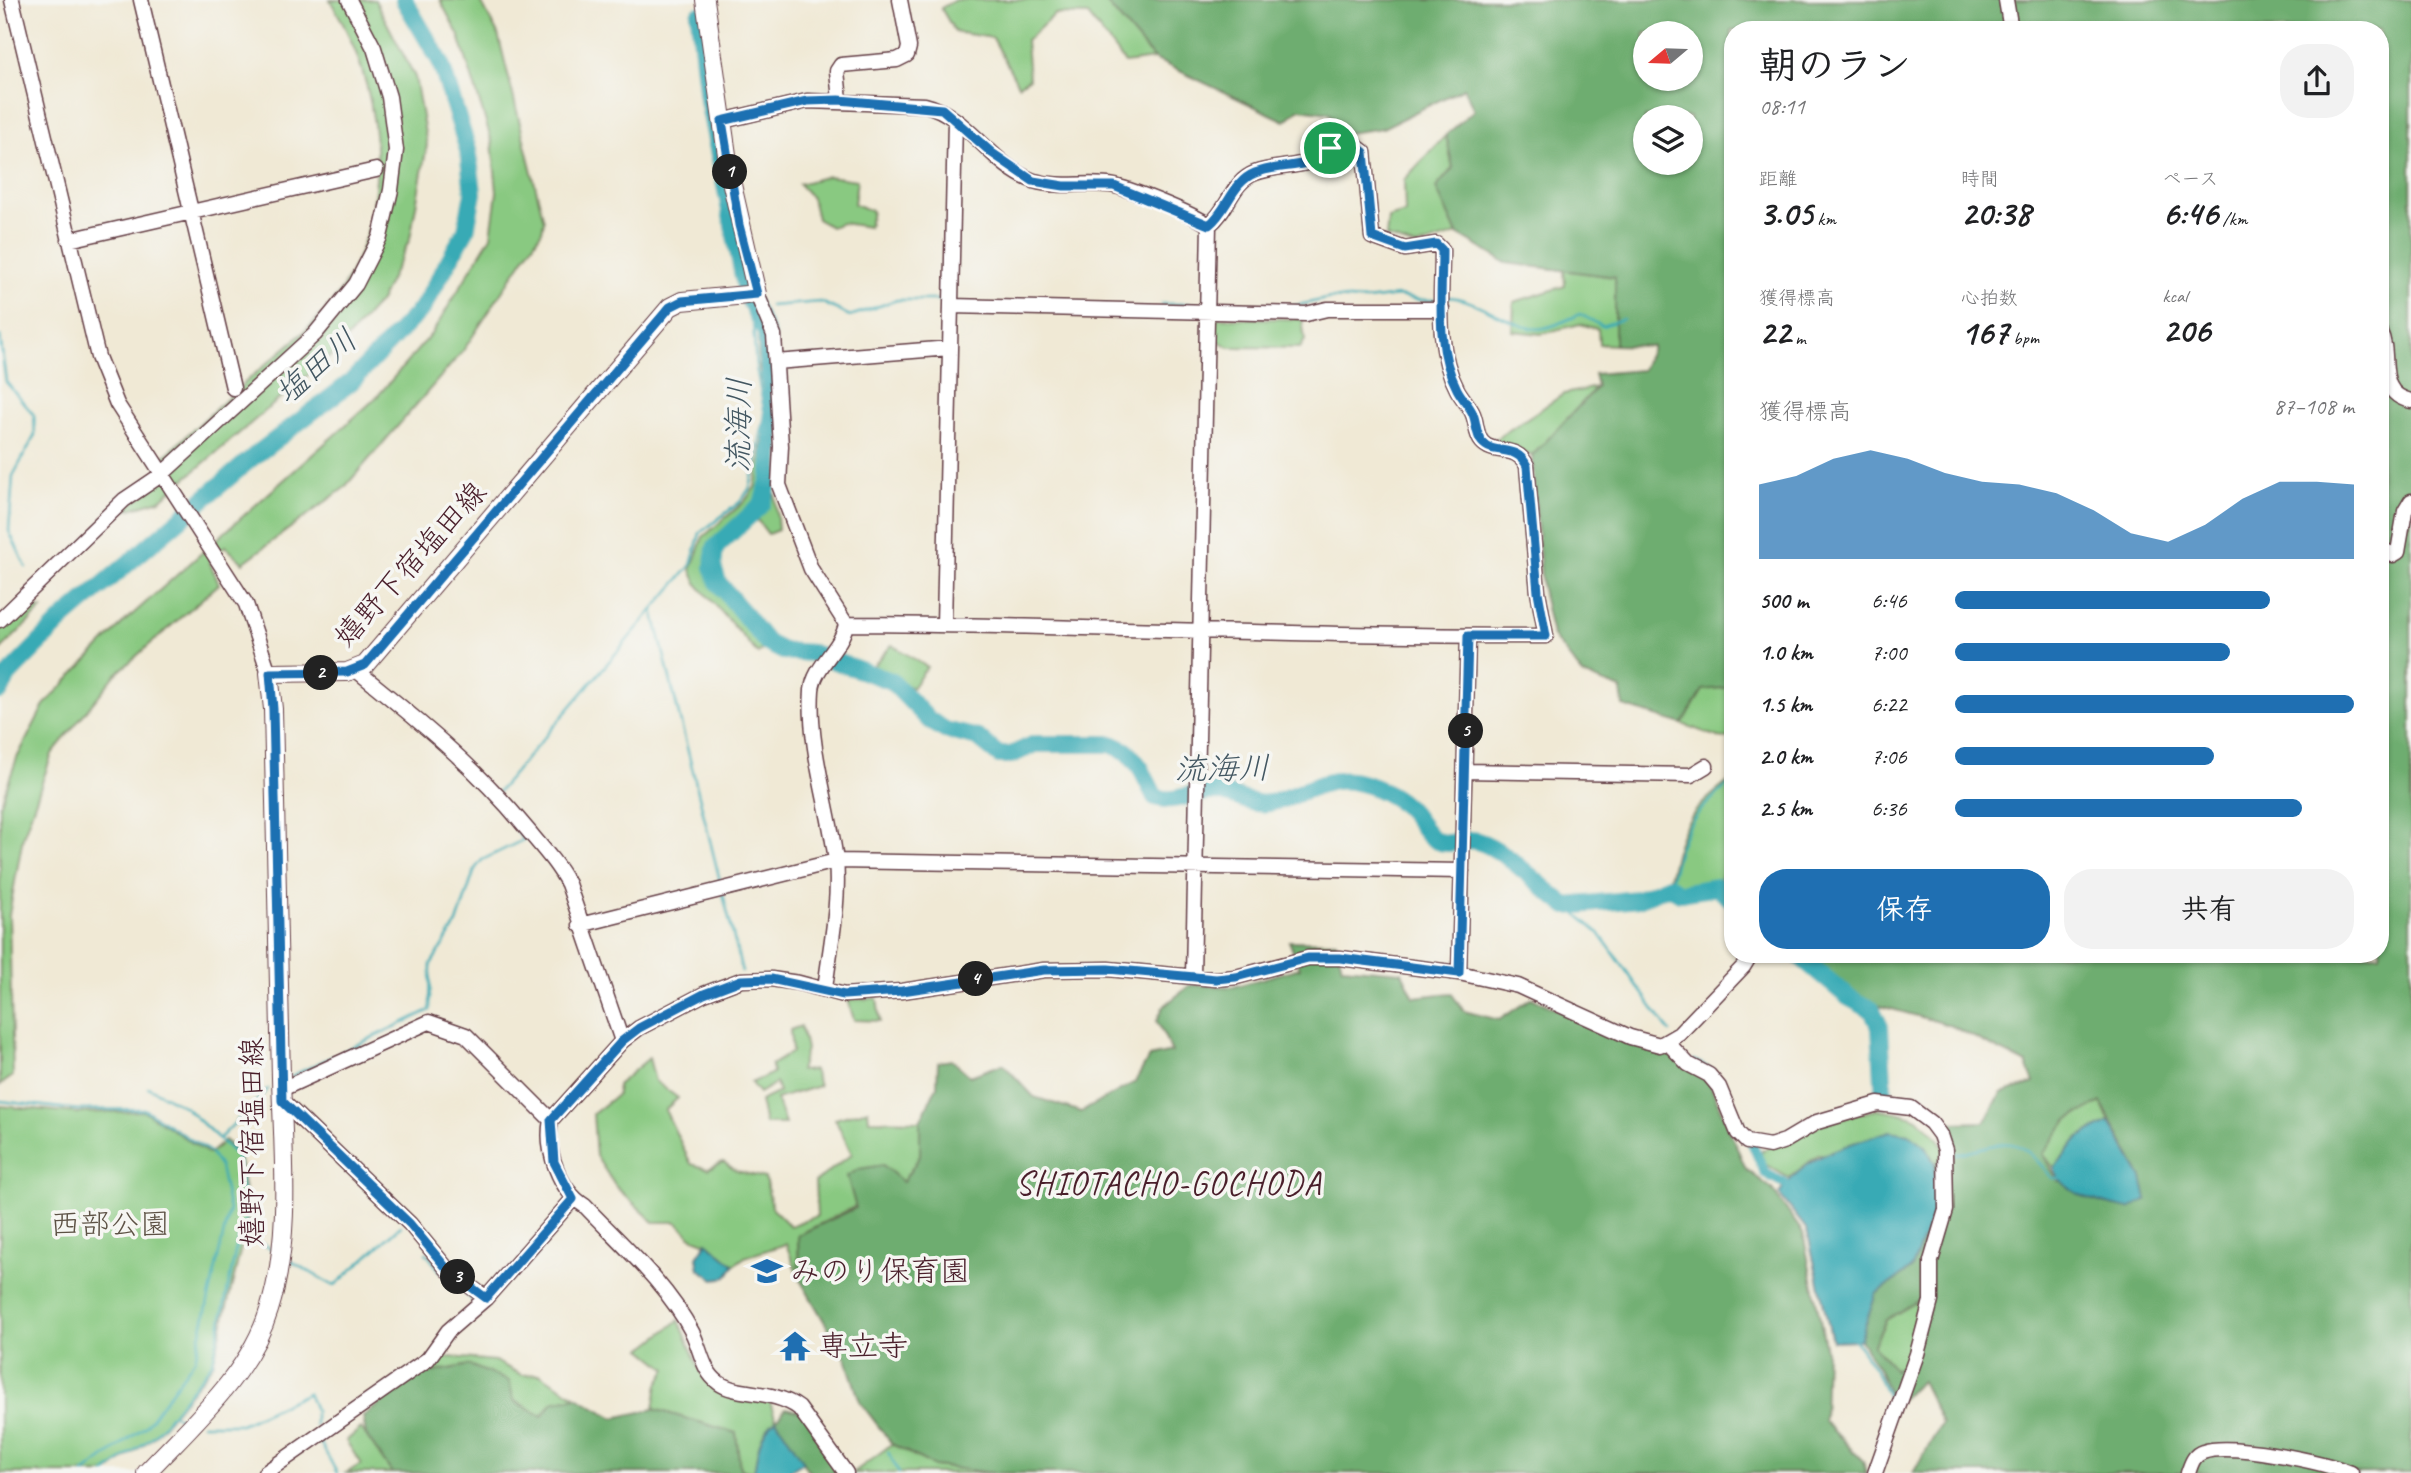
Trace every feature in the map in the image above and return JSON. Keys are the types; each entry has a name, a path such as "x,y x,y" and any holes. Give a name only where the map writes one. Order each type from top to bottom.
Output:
{"main road":[{"path":"705,0 739,225 757,294"},
{"name":"嬉野下宿塩田線","path":"146,1473 232,1376 250,1351 269,1311 280,1260 282,1095 270,673 356,670 365,665 670,307 682,301 757,294"}],"street":[{"path":"12,0 98,357 117,404 246,604 270,673"},
{"path":"141,0 233,388"},
{"path":"0,620 124,500 161,475 315,334 356,284 380,237 391,190 396,150 389,97 374,48 349,0"},
{"path":"839,100 837,71 841,65 897,60 907,55 909,47 900,0"},
{"path":"2006,0 2010,21"},
{"path":"722,121 807,101 925,105 942,109 992,153 1033,181 1064,186 1114,186 1209,225"},
{"path":"944,625 955,120"},
{"path":"846,624 944,625 1200,630 1468,636 1546,636 1538,592 1527,466 1523,457 1508,450 1486,447 1480,440 1473,413 1457,389 1443,349 1442,250 1436,244 1405,249 1372,237 1364,152 1356,146 1330,148 1322,160 1313,163 1282,164 1253,173 1239,183 1216,219 1209,225 1200,630 1197,786 1196,803 1193,976"},
{"path":"69,240 376,170"},
{"path":"757,294 774,335 779,485 805,558 846,624 844,635 812,687 813,721 836,861 837,892 825,989"},
{"path":"951,306 1306,314 1326,309 1442,309"},
{"path":"776,362 950,348"},
{"path":"2389,386 2396,395 2411,401"},
{"path":"2389,553 2393,555 2398,552 2405,511 2411,501"},
{"path":"1459,973 1468,636"},
{"path":"356,670 464,758 498,793 558,867 568,884 580,926 622,1041"},
{"path":"1465,771 1691,775 1706,766"},
{"path":"580,926 836,861 1462,871"},
{"path":"551,1120 622,1041 639,1028 704,994 741,980 771,979 844,995 902,991 1044,970 1108,969 1236,977 1308,958 1340,958 1459,973 1518,986 1630,1037 1660,1045 1673,1039 1745,963"},
{"path":"486,1298 448,1270 410,1224 282,1095 429,1022 466,1035 551,1120 554,1162 573,1199 585,1206 648,1270 692,1332 709,1374 731,1389 760,1392 790,1401 799,1408 846,1473"},
{"path":"1673,1039 1688,1064 1709,1075 1719,1087 1738,1133 1753,1144 1785,1141 1817,1122 1878,1104 1911,1108 1931,1123 1940,1135 1945,1150 1946,1210 1931,1261 1931,1301 1917,1354 1875,1473"},
{"path":"265,1473 428,1359 448,1331 486,1298 573,1199"},
{"path":"2188,1473 2194,1458 2202,1452 2215,1450 2280,1454 2351,1473"}],"green space":[{"path":"330,0 375,0 415,77 427,145 410,239 380,301 334,353 160,500 120,512 173,473 162,458 304,332 326,309 344,285 360,251 371,215 376,178 376,141 371,104 361,68"},
{"path":"440,0 480,0 498,34 544,221 542,231 463,351 344,488 243,563 225,546 209,561 219,584 116,674 52,754 23,837 9,915 13,1076 0,1085 0,806 17,758 44,705 124,622 376,398 433,332 491,236 497,192 492,142 459,36"},
{"path":"955,0 1104,0 1154,59 1125,63 1088,15 1055,14 1026,41 1029,79 1018,85 993,38 955,32 941,8"},
{"path":"1104,0 2411,0 2411,1473 1913,1473 1942,1423 1921,1381 1894,1406 1879,1370 1860,1340 1876,1294 1912,1268 1934,1210 1935,1164 1948,1153 1950,1123 1985,1122 2001,1093 2034,1083 2027,1064 1950,1025 1877,1005 1847,990 1815,963 2389,963 2389,21 1724,21 1724,688 1703,690 1682,724 1623,706 1621,689 1583,675 1552,635 1542,589 1532,456 1597,387 1594,374 1642,370 1653,346 1615,345 1615,277 1506,263 1457,234 1436,188 1453,168 1446,135 1474,110 1464,88 1383,128 1348,133 1329,113 1299,109 1285,121 1154,59","holes":["2101,1102 2142,1178 2058,1181 2043,1154 2067,1120","1921,1299 1905,1362 1895,1370 1873,1345 1886,1320"]},
{"path":"1446,135 1453,168 1436,188 1457,234 1416,247 1386,237 1388,218 1405,213 1404,180"},
{"path":"828,176 857,180 854,204 872,211 869,227 842,223 831,227 817,219 812,198 799,184"},
{"path":"1564,270 1615,277 1615,345 1599,344 1598,329 1580,324 1541,334 1513,331 1514,302 1565,286"},
{"path":"1214,318 1302,319 1305,340 1300,348 1229,347 1213,338"},
{"path":"758,333 763,335 771,414 767,473 775,494 778,530 768,534 748,508 710,544 708,568 715,584 764,647 758,654 697,584 691,570 703,537 744,502 755,487 767,416 759,367"},
{"path":"1597,387 1532,456 1494,440 1564,394"},
{"path":"21,607 42,609 0,650 0,628"},
{"path":"892,645 927,667 912,688 870,669"},
{"path":"1724,688 1724,739 1682,724 1703,689"},
{"path":"1724,786 1724,869 1720,882 1680,889 1669,878 1678,845 1688,821 1705,801"},
{"path":"1289,941 1336,942 1342,967 1402,972 1414,997 1451,993 1464,1011 1499,1020 1532,998 1628,1043 1663,1052 1709,1082 1746,1169 1771,1188 1803,1233 1826,1350 1824,1421 1863,1461 1866,1473 994,1473 934,1466 892,1444 860,1402 846,1359 799,1278 798,1235 856,1208 847,1176 859,1169 883,1165 903,1182 920,1156 920,1121 937,1086 938,1062 952,1060 970,1076 1003,1064 1034,1097 1081,1112 1135,1082 1149,1057 1172,1052 1157,1021 1163,1007 1190,985 1233,987 1300,968"},
{"path":"877,998 880,1021 854,1020 848,1000"},
{"path":"801,1026 806,1049 800,1071 814,1070 819,1086 776,1099 785,1124 765,1124 760,1101 779,1092 776,1083 759,1093 751,1083 773,1073 771,1065 792,1052 790,1030"},
{"path":"649,1058 655,1081 678,1098 665,1110 691,1164 708,1169 723,1162 737,1171 765,1178 772,1208 790,1226 817,1216 815,1182 852,1154 835,1119 868,1110 869,1120 920,1121 920,1156 902,1183 798,1235 799,1278 786,1244 745,1257 734,1265 707,1243 691,1237 677,1222 654,1222 616,1187 596,1156 593,1114 618,1094 617,1085"},
{"path":"2101,1102 2110,1122 2079,1137 2054,1168 2043,1154 2067,1120"},
{"name":"西部公園","path":"0,1106 78,1113 144,1111 209,1154 225,1140 239,1156 249,1215 213,1364 155,1436 106,1473 0,1473"},
{"path":"1878,1109 1902,1113 1919,1120 1948,1153 1935,1164 1926,1147 1818,1155 1789,1178 1763,1163 1761,1151 1820,1124"},
{"path":"1922,1298 1905,1362 1895,1370 1873,1346 1886,1320"},
{"path":"679,1320 698,1366 715,1388 769,1399 776,1420 762,1437 754,1473 740,1469 736,1433 654,1409 658,1384 667,1369 642,1349"},
{"path":"452,1357 495,1361 522,1375 540,1374 577,1397 553,1402 542,1416 514,1400 469,1365 420,1375 435,1359"},
{"path":"469,1365 509,1381 514,1401 542,1416 553,1402 577,1397 614,1418 654,1409 736,1433 740,1469 747,1473 392,1473 366,1435 363,1416 420,1375"},
{"path":"786,1408 803,1412 839,1473 810,1473 776,1420"},
{"path":"361,1428 392,1473 346,1473 361,1464 346,1441"},
{"path":"892,1444 934,1466 994,1473 853,1473"}],"water":[{"path":"2110,1122 2142,1178 2147,1199 2129,1209 2096,1201 2075,1192 2059,1178 2054,1168 2079,1137"},
{"path":"1890,1131 1909,1134 1926,1147 1935,1164 1934,1210 1912,1268 1876,1294 1860,1340 1832,1341 1807,1230 1779,1194 1789,1180 1814,1160"},
{"path":"707,1242 734,1265 727,1277 714,1279 699,1269 697,1257"},
{"path":"776,1420 804,1462 786,1473 754,1473 762,1437"}],"waterway":[{"name":"塩田川","path":"0,691 9,674 64,618 253,457 351,382 423,307 466,230 473,193 468,150 440,61 404,0"},
{"name":"流海川","path":"699,15 708,99 746,291"},
{"path":"1214,305 1294,306 1331,298 1366,300 1398,296 1436,300"},
{"path":"1446,297 1472,303 1522,326 1533,328 1553,326 1580,314 1602,326 1623,319"},
{"path":"770,306 821,302 850,316 897,300 945,300"},
{"name":"流海川","path":"750,301 766,333 773,414 770,478 762,504 715,548 713,567 718,582 767,643 783,651 812,653 891,681 929,720 945,730 978,738 999,755 1011,755 1035,744 1111,744 1128,752 1140,767 1155,797 1163,799 1217,792 1255,803 1269,803 1330,782 1351,781 1367,785 1399,801 1428,835 1437,841 1448,843 1471,840 1488,845 1567,906 1638,899 1669,886 1680,893 1717,887 1724,893"},
{"path":"1161,304 1203,304"},
{"path":"498,792 691,565 700,533 740,502 750,488 765,415 756,367 752,309"},
{"path":"0,336 6,382 34,415 35,435 13,476 9,531 26,567"},
{"path":"653,610 721,885"},
{"path":"1669,886 1678,851 1688,827 1705,806 1724,789"},
{"path":"292,1076 430,1010 431,964 457,923 475,869 482,860 523,840 507,817"},
{"path":"723,894 742,972"},
{"path":"1567,906 1599,933 1670,1032"},
{"name":"流海川","path":"1808,963 1848,997 1872,1010 1880,1027 1884,1098"},
{"path":"1694,1060 1713,1070"},
{"path":"105,1473 155,1435 213,1362 237,1243 247,1215 236,1155 185,1107 148,1087"},
{"path":"220,1138 268,1089"},
{"path":"0,1101 79,1110 144,1109 210,1152 220,1167 229,1210 195,1359 146,1426 84,1473"},
{"path":"1734,1105 1748,1134"},
{"path":"1750,1139 1765,1173 1785,1184"},
{"path":"1956,1154 2010,1144 2029,1153 2052,1178 2061,1178"},
{"path":"289,1260 334,1286 401,1226"},
{"path":"237,1243 251,1238 272,1250"},
{"path":"426,1253 441,1272"},
{"path":"449,1279 473,1300"},
{"path":"1854,1339 1876,1371 1892,1406"},
{"path":"202,1424 241,1424 308,1393 315,1410 315,1425"},
{"path":"173,1414 182,1420"},
{"path":"320,1442 337,1473"},
{"path":"888,1452 899,1473"}],"place":[{"name":"みのり保育園","path":"767,1271"},
{"name":"専立寺","path":"795,1346"}],"district":[{"name":"SHIOTACHO-GOCHODA","path":"1169,1182"}],"route":[{"path":"807,101 925,105 942,109 992,153 1033,181 1064,186 1114,186 1209,225 1216,219 1239,183 1253,173 1282,164 1313,163 1322,160 1330,148 1356,146 1364,152 1372,237 1405,249 1419,249 1436,244 1442,250 1443,349 1457,389 1473,413 1480,440 1486,447 1508,450 1523,457 1527,466 1538,592 1546,636 1468,636 1459,973 1340,958 1308,958 1236,977 1216,979 1108,969 1044,970 902,991 844,995 799,983 771,979 741,980 704,994 639,1028 600,1064 551,1120 554,1162 573,1199 486,1298 448,1270 410,1224 282,1101 270,673 347,672 365,665 670,307 682,301 757,294 739,225 722,121 807,101"}]}
